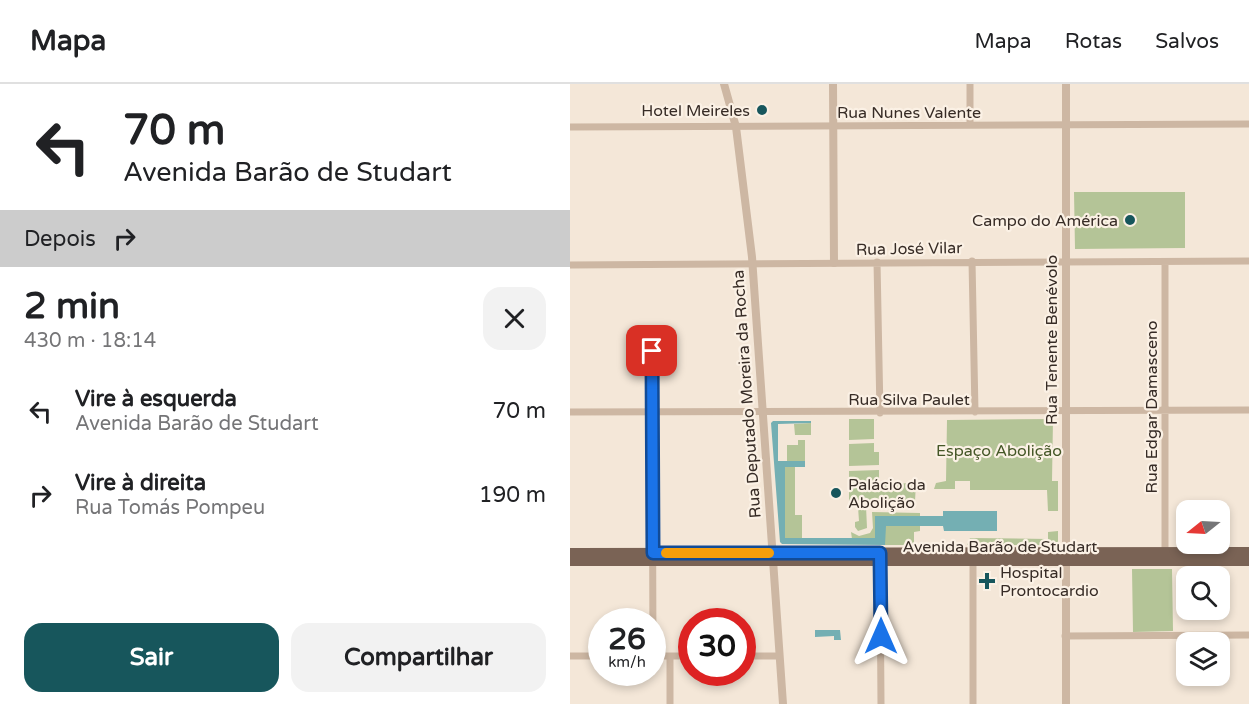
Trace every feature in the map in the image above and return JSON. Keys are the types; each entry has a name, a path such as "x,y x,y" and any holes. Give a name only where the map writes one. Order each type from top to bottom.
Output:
{"main road":[{"name":"Avenida Barão de Studart","path":"1065,557 1164,552 1249,552"},
{"name":"Avenida Barão de Studart","path":"570,553 653,556 1065,557 1249,561"},
{"name":"Avenida Barão de Studart","path":"570,561 653,556"}],"street":[{"name":"Rua Deputado Moreira da Rocha","path":"724,84 736,127 753,264 783,704"},
{"path":"833,84 834,263"},
{"path":"970,84 970,125"},
{"name":"Rua Tenente Benévolo","path":"1066,84 1066,704"},
{"name":"Rua Nunes Valente","path":"570,127 1249,124"},
{"path":"972,261 975,412"},
{"name":"Rua José Vilar","path":"570,265 1249,261"},
{"path":"877,262 880,413"},
{"name":"Rua Edgar Damasceno","path":"1164,552 1165,262"},
{"path":"652,351 653,608"},
{"name":"Rua Silva Paulet","path":"570,412 651,414 1249,410"},
{"path":"880,557 881,704"},
{"path":"973,557 973,704"},
{"path":"1065,636 1249,635"},
{"path":"570,656 588,656"},
{"path":"666,656 678,656"},
{"path":"670,656 670,704"},
{"path":"756,656 779,656"}],"green space":[{"name":"Campo do América","path":"1074,192 1185,192 1185,248 1075,249"},
{"path":"849,419 874,419 874,439 849,440"},
{"name":"Espaço Abolição","path":"1053,419 1052,481 1058,481 1058,511 1048,511 1047,490 970,490 970,481 955,481 955,489 934,489 936,483 946,481 947,420"},
{"path":"811,423 811,435 795,435 794,424"},
{"path":"798,440 805,440 805,461 787,461 787,445 798,445"},
{"path":"874,443 874,452 879,452 879,465 849,466 849,444"},
{"path":"785,467 795,467 795,515 802,515 802,538 785,538"},
{"path":"879,470 879,484 916,483 915,501 849,502 849,471"},
{"path":"866,506 867,528 858,531 855,522 859,521 858,507"},
{"path":"872,512 920,513 920,516 875,516 875,538 852,539 851,532 859,536 870,533 873,528"},
{"path":"885,526 920,526 920,531 914,532 914,545 885,545"},
{"path":"1058,531 1058,545 967,545 970,538 1048,539 1048,532"},
{"path":"1132,569 1172,569 1173,631 1133,632"}],"water":[{"path":"773,421 811,421 811,423 778,424 778,461 805,461 805,467 785,467 785,538 875,538 875,516 943,516 943,511 997,511 997,531 944,531 943,526 886,526 885,545 782,544 780,542 771,423"},
{"path":"815,630 840,630 841,640 834,640 834,636 815,637"}],"slow traffic":[{"path":"666,553 769,553"}],"place":[{"name":"Hotel Meireles","path":"762,110"},
{"name":"Campo do América","path":"1130,220"},
{"name":"Palácio da Abolição","path":"836,493"},
{"name":"Hospital Prontocardio","path":"987,581"}],"route":[{"path":"652,351 653,553 880,553 881,636"}]}
